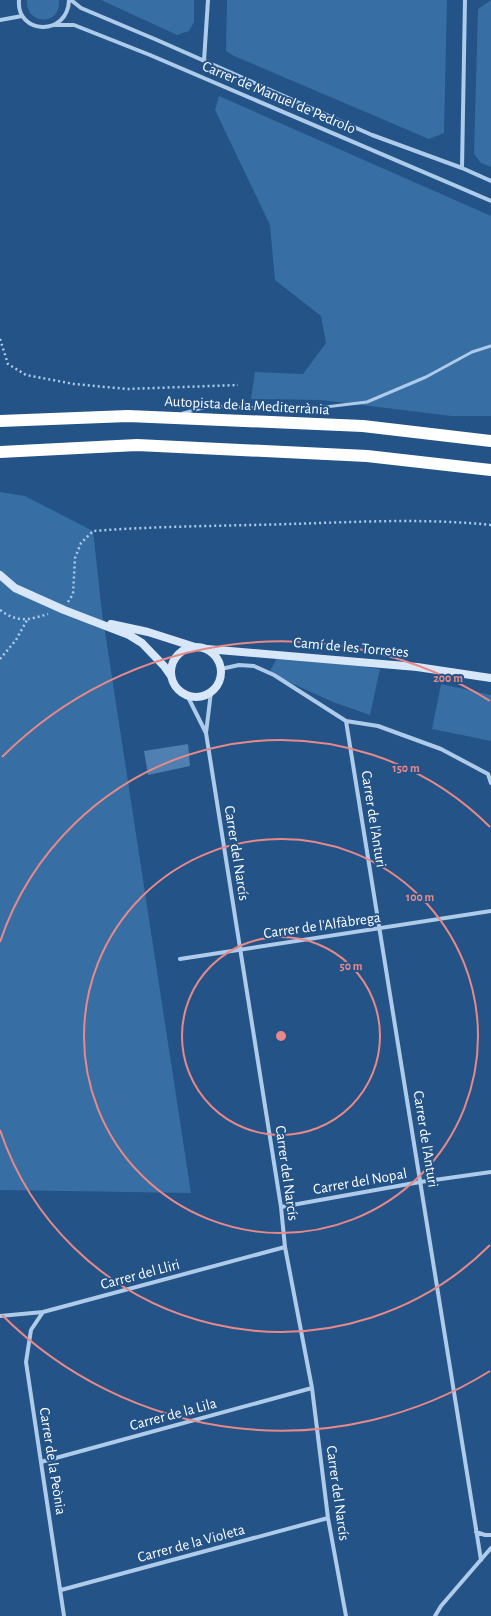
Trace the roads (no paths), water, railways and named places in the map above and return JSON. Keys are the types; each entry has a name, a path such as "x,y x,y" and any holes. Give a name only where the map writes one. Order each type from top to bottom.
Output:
{"highway":[{"name":"Autopista de la Mediterrània","path":"0,421 128,416 363,426 491,441"},
{"path":"0,452 137,445 367,456 491,470"}],"street":[{"path":"0,20 22,16 18,2 12,0"},
{"path":"54,25 61,21 66,14 70,0"},
{"name":"Carrer de Manuel de Pedrolo","path":"70,0 81,8 372,135 462,168 491,181"},
{"path":"204,61 208,0"},
{"path":"462,168 465,0"},
{"name":"Carrer de Manuel de Pedrolo","path":"22,16 33,25 40,27 74,25 150,55 491,201"},
{"path":"0,575 15,588 64,610 129,635 142,643 172,676 177,688 187,695 195,697 204,696 211,692 219,682 221,669 216,657 207,649 195,647 148,632 87,618"},
{"path":"172,676 172,667 177,656 187,649 195,647"},
{"name":"Camí de les Torretes","path":"207,649 417,667 491,678"},
{"path":"221,669 239,665 254,666 274,675 346,721 378,726 441,749 488,774 491,783"},
{"name":"Carrer del Narcís","path":"211,692 206,733 281,1207 285,1247 312,1388 328,1518 346,1616"},
{"name":"Carrer del Narcís","path":"187,695 206,733"},
{"name":"Carrer de l'Anturi","path":"346,721 481,1560"},
{"name":"Carrer de l'Alfàbrega","path":"180,959 491,911"},
{"name":"Carrer del Nopal","path":"281,1207 420,1182 491,1172"},
{"name":"Carrer del Lliri","path":"0,1316 43,1312 285,1247"},
{"name":"Carrer de la Peònia","path":"43,1312 31,1330 26,1362 64,1616"},
{"name":"Carrer de la Lila","path":"41,1462 312,1388"},
{"name":"Carrer de la Violeta","path":"61,1590 328,1518"},
{"path":"476,1532 491,1535"},
{"path":"434,1616 491,1548"}],"lane":[{"path":"166,418 211,406 289,409 317,408 367,402 426,377 472,352 491,346"}]}
